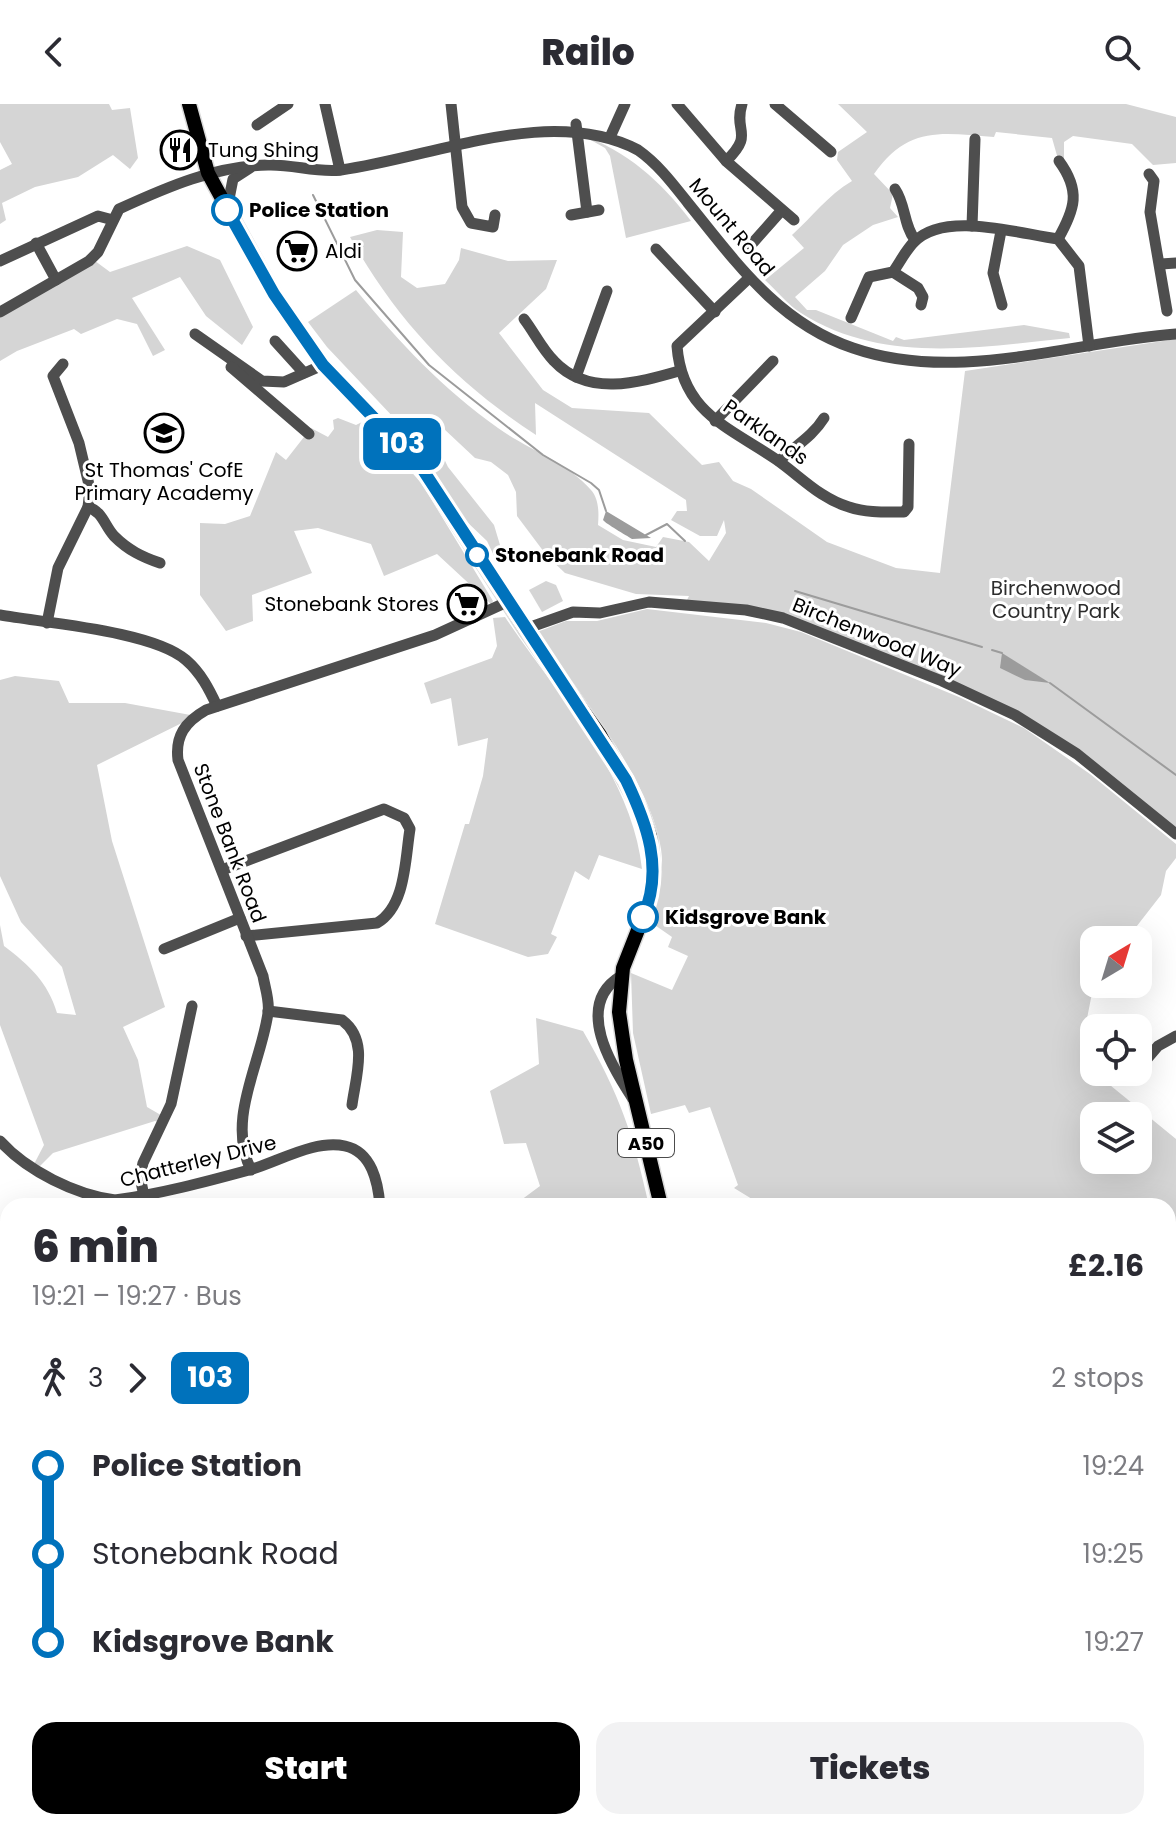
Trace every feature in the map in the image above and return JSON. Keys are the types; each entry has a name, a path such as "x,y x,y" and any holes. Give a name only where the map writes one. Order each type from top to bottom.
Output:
{"main road":[{"name":"A50","path":"189,104 208,173 274,294 323,365 421,467 626,780 650,836 652,889 621,976 622,1039 659,1198"}],"street":[{"path":"257,125 288,104"},
{"path":"325,104 340,170"},
{"path":"451,104 462,207 471,223 494,221"},
{"path":"611,135 625,104"},
{"path":"677,104 726,161 794,220"},
{"path":"726,161 739,149 744,134 739,115 742,104"},
{"path":"775,104 831,152"},
{"name":"Mount Road","path":"113,220 119,209 208,173 258,165 340,170 540,124 576,124 611,135 639,150 663,172 749,278 807,328 833,341 877,355 943,363 1176,334"},
{"path":"576,124 587,212"},
{"path":"972,226 977,139"},
{"path":"1058,239 1073,212 1076,195 1066,164"},
{"path":"227,210 233,179 258,165"},
{"path":"1149,174 1154,181 1150,212 1154,222 1153,236 1161,264 1167,311"},
{"path":"895,189 901,198 906,229 915,240"},
{"path":"571,215 599,210"},
{"path":"750,246 781,211"},
{"path":"0,261 98,216 113,220 98,252 0,312"},
{"path":"851,318 869,277 893,272 915,240 940,226 972,226 1058,239 1079,266 1089,346"},
{"path":"1001,231 993,273 1002,305"},
{"path":"36,243 56,280"},
{"path":"656,249 715,312"},
{"path":"1161,264 1176,263"},
{"path":"893,272 918,288 925,300"},
{"path":"524,319 554,361 576,377 606,386 642,382 679,371 677,346 749,278"},
{"path":"576,377 607,291"},
{"path":"195,334 309,434"},
{"path":"275,341 304,373"},
{"path":"212,349 262,381 274,384 323,365"},
{"path":"47,623 58,568 88,507 86,465 53,376 63,364"},
{"path":"715,421 771,369"},
{"name":"Parklands","path":"679,371 690,393 715,421 779,461 828,499 870,512 904,512 908,507 909,444"},
{"path":"779,461 799,441 814,434 824,418"},
{"path":"88,507 100,514 112,533 127,548 160,563"},
{"name":"Stone Bank Road","path":"251,1170 242,1151 247,1091 268,1011 263,976 178,760 176,746 186,724 217,706 422,639 507,602"},
{"name":"Birchenwood Way","path":"525,629 573,612 600,613 649,602 746,610 783,618 899,663 1015,715 1078,754 1176,834"},
{"path":"0,615 113,634 177,654 197,671 217,706"},
{"path":"222,870 384,809 395,812 410,829 399,893 386,917 377,923 259,932 246,936"},
{"path":"164,949 240,918"},
{"path":"621,976 611,983 603,999 601,1041 606,1056 636,1104"},
{"path":"144,1196 140,1177 143,1163 171,1104 192,1006"},
{"path":"268,1011 342,1020 352,1027 360,1047 352,1105"},
{"path":"1152,1053 1176,1036"},
{"name":"Chatterley Drive","path":"0,1141 33,1166 93,1198"},
{"name":"Chatterley Drive","path":"130,1198 251,1170 323,1146 348,1146 360,1153 373,1170 378,1198"}],"green space":[{"path":"0,104 109,104 112,110 130,108 138,158 130,169 113,155 78,177 35,187 2,203 6,220 0,224 0,170 12,164 0,142"},
{"path":"838,104 1126,104 1176,117 1176,163 1153,165 1132,144 1073,136 1064,142 1064,160 1058,159 1052,138 996,132 994,137 958,134 927,136 900,147 874,174 893,194 890,208 898,217 873,225 843,245 825,271 795,297 807,310 816,310 893,341 896,337 904,340 1024,325 1069,333 1070,338 967,348 898,346 865,340 832,329 796,310 765,280 804,248 792,235 852,181 837,160 838,152 867,132"},
{"path":"580,134 628,158 668,193 691,221 626,238 610,156 605,148"},
{"name":"Birchenwood Country Park","path":"377,230 403,232 401,277 417,288 445,284 459,260 461,248 508,261 557,260 546,289 499,333 543,390 572,408 649,413 702,465 719,462 733,481 751,489 827,542 896,568 940,573 965,371 1176,339 1176,834 1048,734 807,625 685,604 689,596 636,594 565,573 547,556 517,516 516,492 508,475 491,462 475,458 443,428 431,432 448,467 494,525 503,555 495,558 487,541 466,521 412,437 327,347 308,322 356,290 440,381 509,436 581,480 596,498 598,525 623,540 656,547 663,537 689,542 709,561 726,533 724,520 717,536 700,536 671,520 677,511 687,511 686,500 535,403 536,435 479,394 408,323 350,237"},
{"path":"187,246 220,260 253,327 242,345 206,316 180,277 132,298 165,350 153,356 137,324 117,319 81,334 74,329 17,351 0,361 0,312 91,258 110,272"},
{"path":"338,418 356,425 366,420 422,484 493,601 491,604 437,554 384,576 371,544 318,528 294,531 312,573 252,595 253,621 226,631 200,595 200,523 225,524 250,516 276,452 286,460 311,428 328,437 334,429 333,420"},
{"path":"546,581 556,585 563,601 542,612 529,590"},
{"path":"647,609 766,623 801,632 959,697 1024,728 1090,774 1176,844 1176,858 1166,871 1161,895 1137,926 1080,926 1080,998 1091,998 1088,1014 1080,1014 1080,1086 1111,1086 1131,1102 1080,1102 1080,1174 1152,1174 1152,1119 1176,1139 1176,1198 750,1198 734,1188 738,1185 710,1107 689,1113 685,1105 651,1114 633,1033 631,973 672,990 688,956 668,947 672,937 649,921 660,886 662,859 654,823 643,795 610,737 537,632 566,621 597,621"},
{"path":"505,617 568,705 608,768 624,801 642,869 599,855 589,880 575,871 551,934 557,937 548,954 528,957 435,924 483,776 488,738 458,746 451,698 431,704 424,683 492,658 497,646 493,618"},
{"path":"15,676 59,681 69,703 125,703 196,716 97,765 112,841 165,1007 123,1027 138,1060 147,1107 166,1118 164,1124 155,1121 53,1153 37,1169 33,1166 44,1145 0,1025 0,925 4,946 36,975 57,1013 76,1015 62,967 21,922 0,876 0,680"},
{"path":"536,1018 583,1031 607,1075 624,1116 647,1198 524,1198 540,1186 526,1143 504,1144 490,1091 539,1064"}],"shaded area":[{"path":"606,511 651,538 632,539 612,527 603,520"},
{"path":"1002,653 1050,683 1025,680 1000,668"}],"waterway":[{"path":"313,195 355,280 429,365 543,455 591,483 599,490 606,511"},
{"path":"646,535 667,524 685,541"},
{"path":"795,591 982,647"},
{"path":"992,650 1002,653"},
{"path":"1050,683 1176,775"}],"bus line":[{"name":"103","path":"227,210 274,294 323,365 393,434 421,467 529,635 600,735 626,780 650,836 654,875 643,917"}],"place":[{"name":"Tung Shing","path":"180,150"},
{"name":"Police Station","path":"227,210"},
{"name":"Aldi","path":"297,251"},
{"name":"St Thomas' CofE Primary Academy","path":"164,433"},
{"name":"Stonebank Road","path":"477,555"},
{"name":"Stonebank Stores","path":"467,604"},
{"name":"Kidsgrove Bank","path":"643,917"}]}
